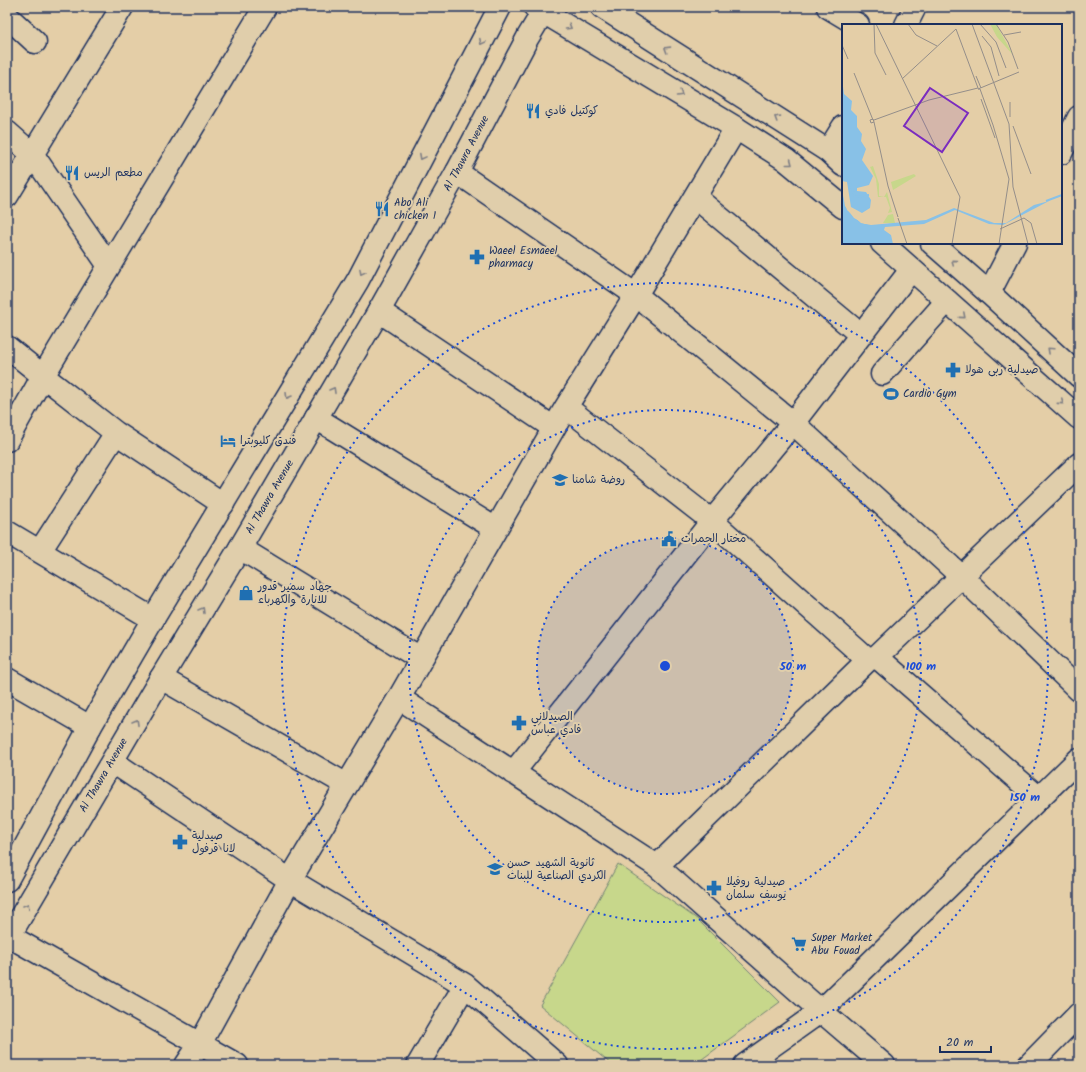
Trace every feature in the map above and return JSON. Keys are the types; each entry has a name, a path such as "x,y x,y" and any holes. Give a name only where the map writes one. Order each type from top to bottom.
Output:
{"street":[{"path":"7,196 122,7"},
{"path":"7,440 43,376 265,7"},
{"path":"7,880 90,727 153,619 358,280 500,7"},
{"path":"602,7 836,158 842,131"},
{"path":"828,7 856,24"},
{"path":"906,24 915,7"},
{"path":"541,9 786,160 842,206"},
{"name":"Al Thawra Avenue","path":"8,938 113,762 161,678 240,548 378,311 457,172 528,37 541,9"},
{"path":"7,16 35,42"},
{"path":"1067,147 1079,117"},
{"path":"186,1065 200,1044 290,880 399,698 566,407 636,295 736,128"},
{"path":"7,132 33,155 109,266"},
{"path":"457,172 636,295 793,423 960,576 1079,690"},
{"path":"695,197 861,335"},
{"path":"883,244 1079,418"},
{"path":"933,244 1079,376"},
{"path":"989,293 1014,244"},
{"path":"513,773 712,521 793,423 911,270"},
{"path":"882,374 947,301"},
{"path":"378,311 554,428"},
{"path":"7,347 116,433 223,504"},
{"path":"566,407 712,521 872,659 1039,798"},
{"path":"316,418 496,529"},
{"path":"40,551 116,433"},
{"path":"657,866 872,659 1079,464"},
{"path":"7,532 153,619"},
{"path":"240,548 421,659"},
{"path":"161,678 347,785"},
{"path":"7,679 90,727"},
{"path":"399,698 657,866 884,1065"},
{"path":"745,1065 821,1011 1079,759"},
{"path":"113,762 290,880 465,985 556,1065"},
{"path":"8,938 236,1065"},
{"path":"418,1065 465,985"},
{"path":"1029,1065 1079,1014"}],"green space":[{"path":"618,864 697,919 780,1002 694,1065 612,1065 540,1005"}],"place":[{"name":"كوكتيل فادي","path":"533,111"},
{"name":"مطعم الريس","path":"72,173"},
{"name":"Abo Ali chicken 1","path":"382,209"},
{"name":"Waeel Esmaeel pharmacy","path":"477,257"},
{"name":"صيدلية ربى هولا","path":"953,370"},
{"name":"Cardio Gym","path":"891,394"},
{"name":"فندق كليوبترا","path":"228,441"},
{"name":"روضة شامنا","path":"560,480"},
{"name":"مختار الحمرات","path":"669,539"},
{"name":"جهاد سمير قدور للانارة والكهرباء","path":"246,593"},
{"name":"الصيدلاني فادي عباس","path":"519,723"},
{"name":"صيدلية لانا قرفول","path":"180,842"},
{"name":"ثانوية الشهيد حسن الكردي الصناعية للبنات","path":"495,869"},
{"name":"صيدلية روفيلا يوسف سلمان","path":"714,888"},
{"name":"Super Market Abu Fouad","path":"799,944"}]}
